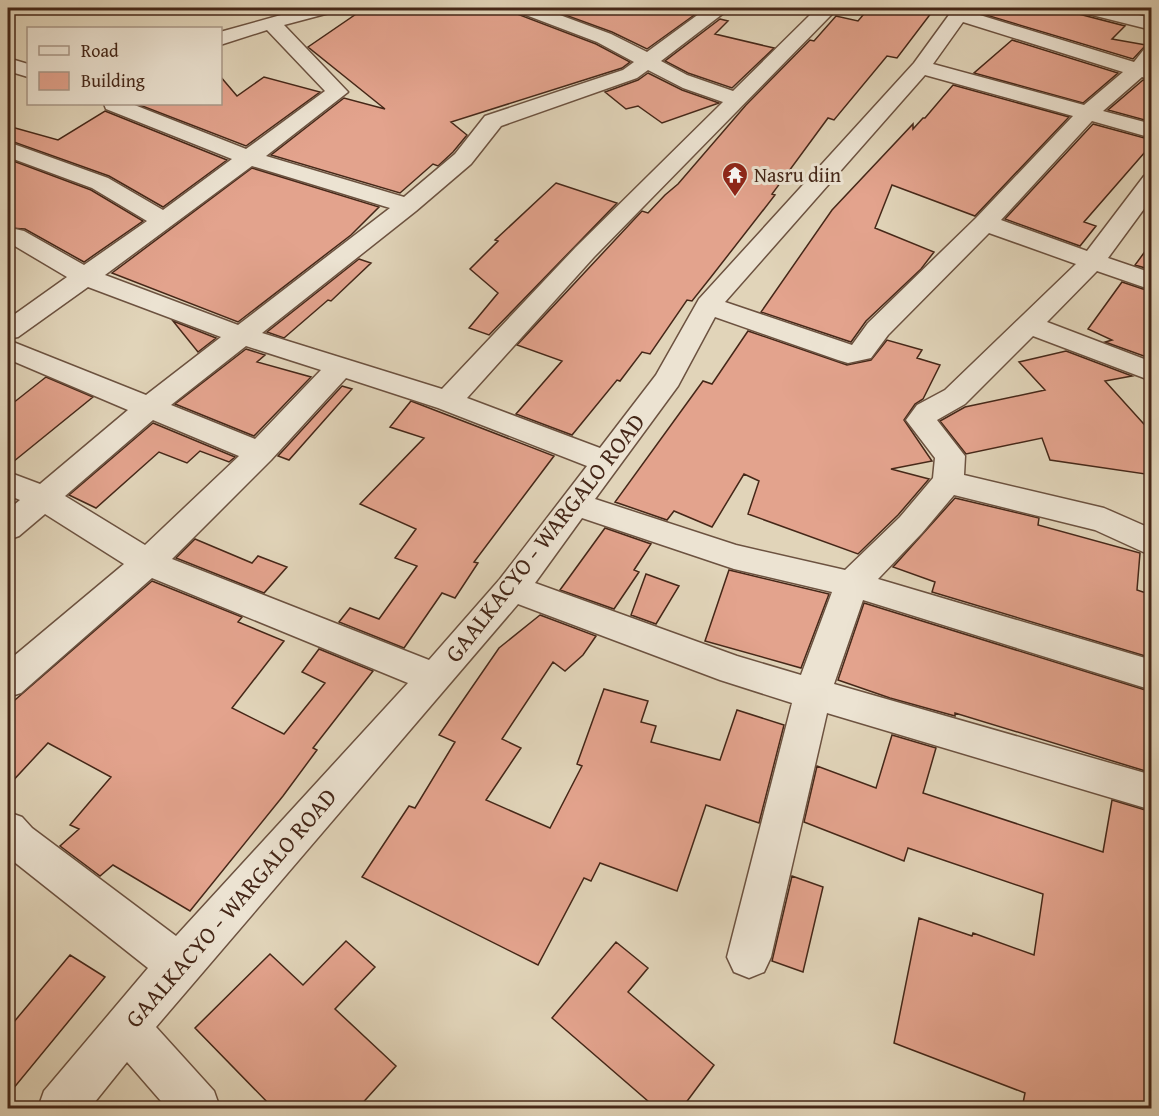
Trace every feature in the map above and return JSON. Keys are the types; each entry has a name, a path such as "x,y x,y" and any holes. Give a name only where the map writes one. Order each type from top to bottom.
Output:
{"street":[{"path":"222,38 326,8"},
{"path":"532,8 604,38 681,81 736,99"},
{"path":"8,528 150,407 408,206 463,159 493,121 630,74 718,8"},
{"path":"448,401 585,252 825,11 814,8"},
{"path":"1087,8 1152,24"},
{"path":"961,11 1147,65"},
{"name":"GAALKACYO - WARGALO ROAD","path":"61,1108 126,1027 226,911 435,678 512,588 668,379 708,305 921,67 961,11"},
{"path":"8,331 164,221 337,92 271,23"},
{"path":"8,64 27,71"},
{"path":"708,305 848,354 861,352 878,329 985,223 1089,112 1147,65"},
{"path":"921,67 1152,131"},
{"path":"116,105 249,158 408,206"},
{"path":"8,148 100,183 164,221"},
{"path":"749,957 813,693 852,584 911,525 946,482 951,467 950,456 921,420 927,412 955,397 1091,263 1152,181"},
{"path":"985,223 1091,263 1152,282"},
{"path":"15,236 84,276 243,336 448,401 605,461"},
{"path":"1030,325 1152,372"},
{"path":"8,349 260,453"},
{"path":"8,682 148,562 260,453 342,366"},
{"path":"946,482 1104,520 1152,544"},
{"path":"8,483 44,498 148,562 435,678"},
{"path":"575,504 734,557 852,584 1152,675"},
{"path":"512,588 713,663 1152,793"},
{"path":"11,841 180,966"},
{"path":"126,1027 197,1108"}],"building":[{"path":"365,8 514,8 517,14 596,44 630,62 622,68 451,122 467,135 438,166 433,164 400,193 271,155 344,98 385,109 308,47"},
{"path":"546,8 704,8 647,49 612,32"},
{"path":"869,8 935,8 897,58 887,56 834,120 828,118 772,194 775,195 692,301 687,300 650,354 642,352 620,381 617,380 572,435 516,414 562,361 517,345 642,211 648,213 678,184 746,105 810,40 814,41 836,16 858,21"},
{"path":"977,8 1076,8 1079,14 1125,26 1112,39 1146,45 1133,59 976,12"},
{"path":"720,19 728,21 715,34 774,48 732,88 688,73 665,61"},
{"path":"1012,40 1118,73 1083,103 974,73"},
{"path":"648,73 682,90 719,103 662,123 638,106 626,109 605,92 638,80"},
{"path":"264,77 320,92 246,146 140,105 222,105 222,78 237,96"},
{"path":"1143,80 1152,82 1152,122 1108,110"},
{"path":"953,85 1069,117 975,216 892,185 875,228 934,252 921,269 866,321 851,342 761,312 832,210 913,124 913,129 925,118"},
{"path":"105,111 227,160 163,207 109,176 8,140 8,126 58,140"},
{"path":"1093,124 1152,140 1152,144 1084,222 1096,226 1080,246 1005,219"},
{"path":"8,159 91,190 143,221 84,262 25,229 8,228"},
{"path":"252,168 379,207 351,235 238,322 112,273"},
{"path":"556,183 617,203 489,335 469,328 498,293 470,269 498,241 495,240"},
{"path":"1152,242 1152,270 1135,265"},
{"path":"359,259 371,263 331,301 328,300 284,338 267,332"},
{"path":"1122,282 1152,292 1152,359 1105,342 1112,340 1088,329"},
{"path":"173,321 216,338 198,352"},
{"path":"748,331 847,365 871,360 887,340 922,350 917,358 940,365 923,399 915,404 904,420 932,461 891,469 929,479 898,515 858,554 748,514 759,481 744,474 712,527 674,511 667,520 615,502 703,381 712,384"},
{"path":"246,349 265,355 257,362 311,377 254,436 175,404"},
{"path":"1066,351 1132,376 1105,381 1152,433 1152,475 1050,460 1042,438 966,454 940,421 965,407 1045,390 1019,362"},
{"path":"46,377 93,397 8,466 8,407"},
{"path":"342,386 352,389 289,460 278,456"},
{"path":"411,401 554,456 474,562 478,563 455,598 442,593 404,648 339,622 350,608 379,619 417,566 395,558 416,529 360,504 424,438 390,427"},
{"path":"153,423 235,457 229,462 200,451 187,463 159,452 96,508 69,495"},
{"path":"955,498 1039,518 1038,525 1140,553 1137,590 1152,595 1152,658 932,592 935,582 893,567"},
{"path":"605,528 651,544 634,570 639,572 614,609 560,590"},
{"path":"195,539 252,563 258,556 287,567 264,593 176,558"},
{"path":"729,570 829,594 801,668 705,641"},
{"path":"646,574 679,586 656,624 631,615"},
{"path":"152,581 242,617 238,622 284,641 232,708 284,734 325,683 302,672 319,649 373,671 313,748 317,750 283,796 190,911 113,865 100,876 60,846 79,829 70,825 111,777 48,743 8,786 8,706"},
{"path":"864,603 1152,692 1152,773 955,713 955,716 890,698 838,680"},
{"path":"540,615 596,636 583,655 565,671 553,662 502,739 521,748 486,800 550,828 582,766 577,764 604,689 648,701 641,722 656,726 651,742 720,760 737,710 784,725 759,823 706,805 677,891 600,863 591,881 584,878 538,965 362,877 409,806 415,808 455,742 439,735 499,648"},
{"path":"892,735 936,748 923,793 1103,852 1112,800 1152,812 1150,1108 1022,1108 1025,1093 894,1043 919,918 972,936 973,933 1034,955 1043,894 908,848 904,861 804,822 817,766 876,788"},
{"path":"792,876 823,887 803,972 772,961"},
{"path":"346,941 375,967 335,1009 396,1066 358,1108 273,1108 195,1028 270,954 303,985"},
{"path":"616,942 648,968 628,992 714,1065 682,1108 656,1108 552,1018"},
{"path":"70,955 105,977 8,1095 8,1029"}],"place":[{"name":"Nasru diin","path":"735,198"}]}
